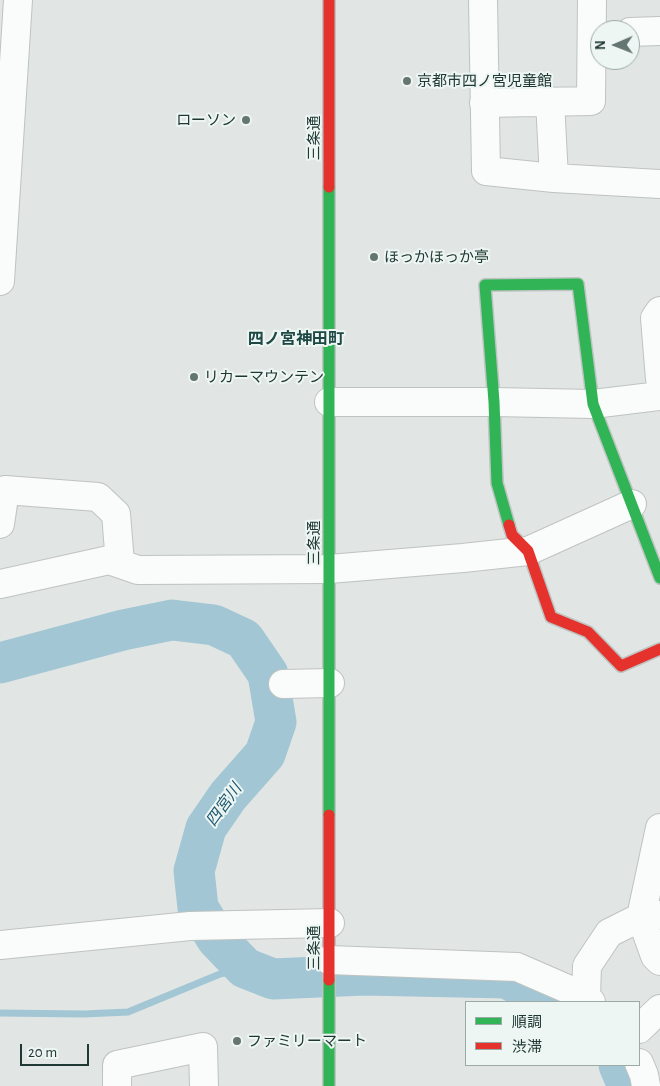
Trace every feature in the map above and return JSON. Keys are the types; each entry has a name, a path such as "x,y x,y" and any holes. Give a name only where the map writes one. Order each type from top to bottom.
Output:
{"main road":[{"name":"三条通","path":"329,0 329,1086"},
{"path":"660,578 593,404 578,284 485,285 494,402 497,483 512,535 528,551 551,617 588,632 622,666 660,649"}],"street":[{"path":"0,281 18,0"},
{"path":"482,0 486,171 554,178 660,184"},
{"path":"592,0 594,20"},
{"path":"640,32 660,31"},
{"path":"484,103 591,101 593,70"},
{"path":"550,101 554,178"},
{"path":"660,311 655,318 660,379"},
{"path":"329,402 593,404 660,396"},
{"path":"0,524 3,489 98,497 116,514 120,563"},
{"path":"0,584 109,560 138,570 329,568 528,551 632,504"},
{"path":"283,684 330,683"},
{"path":"660,828 650,916 655,956 660,961"},
{"path":"330,962 517,967 589,999 587,966 609,933 650,916"},
{"path":"0,945 190,926 330,923"},
{"path":"640,1028 660,1009"},
{"path":"117,1086 117,1065 203,1047 204,1086"},
{"path":"640,1065 646,1086"}],"waterway":[{"name":"四宮川","path":"0,663 123,630 172,620 214,625 244,639 268,674 276,722 265,754 228,796 206,828 194,871 198,908 217,939 245,968 273,979 364,975 506,978 551,1001"},
{"path":"0,1013 84,1014 128,1012 220,974 245,968"},
{"name":"四宮川","path":"619,1066 628,1086"}],"traffic: fast":[{"path":"329,187 329,815"},
{"path":"509,525 497,483 494,402 485,285 578,284 593,404 660,578"},
{"path":"329,980 329,1086"}],"traffic: jam":[{"path":"329,0 329,187"},
{"path":"509,525 512,535 528,551 551,617 588,632 621,666 660,649"},
{"path":"329,815 329,980"}],"place":[{"name":"京都市四ノ宮児童館","path":"407,81"},
{"name":"ローソン","path":"246,120"},
{"name":"ほっかほっか亭","path":"374,257"},
{"name":"リカーマウンテン","path":"194,377"},
{"name":"ファミリーマート","path":"237,1041"}],"district":[{"name":"四ノ宮神田町","path":"296,339"}]}
